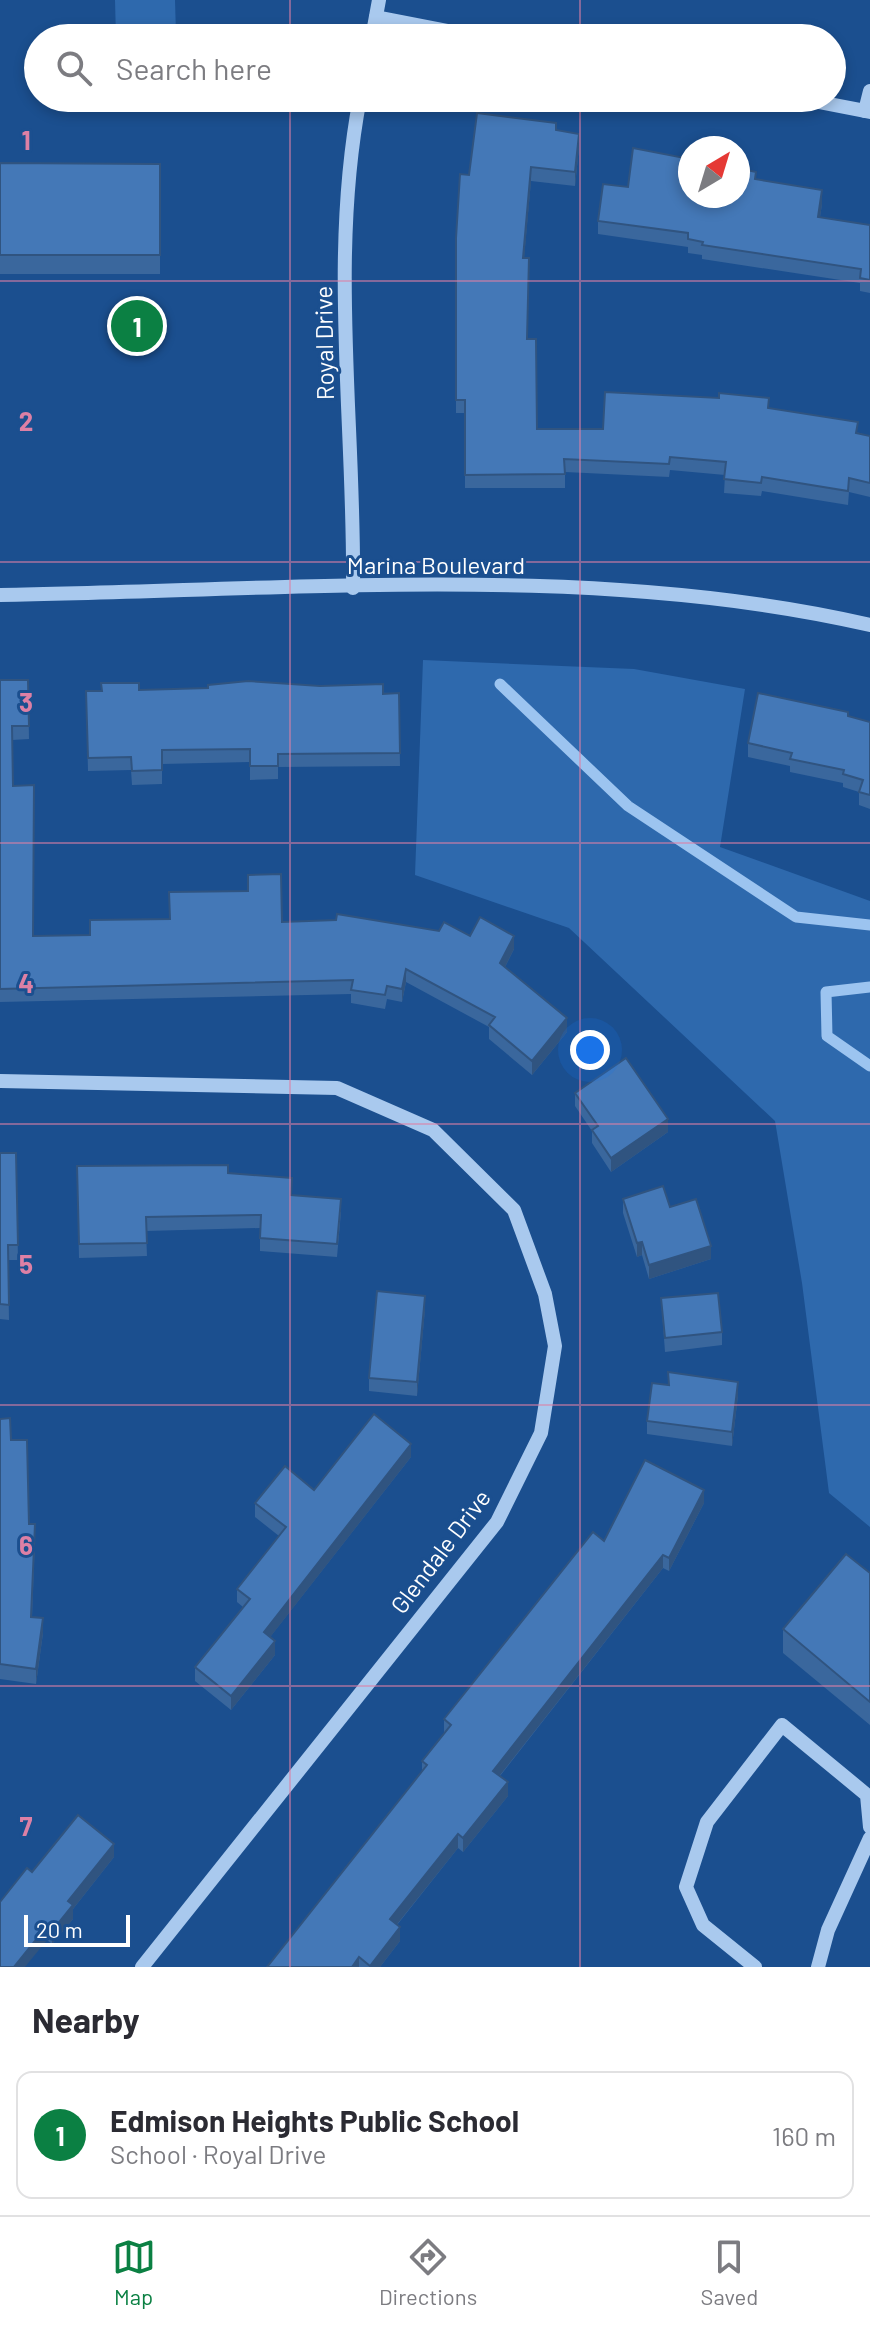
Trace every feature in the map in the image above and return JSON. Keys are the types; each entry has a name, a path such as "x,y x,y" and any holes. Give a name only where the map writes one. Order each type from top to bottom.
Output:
{"street":[{"path":"375,24 379,0"},
{"path":"376,17 412,24"},
{"path":"846,107 868,111 870,91"},
{"name":"Royal Drive","path":"353,588 345,314 349,156 357,112"},
{"name":"Marina Boulevard","path":"0,595 353,588 632,590 801,609 870,625"},
{"name":"Glendale Drive","path":"0,1081 337,1088 433,1130 514,1210 545,1294 555,1346 541,1433 497,1522 142,1967"},
{"path":"755,1967 703,1925 686,1887 707,1822 782,1725 867,1795 870,1827"},
{"path":"818,1967 828,1930 870,1838"}],"shaded area":[{"path":"115,0 175,0 176,24 116,24"},
{"path":"423,660 634,669 745,689 720,847 870,901 870,1527 829,1493 802,1283 775,1121 569,928 415,875"}],"building":[{"path":"477,113 556,123 556,130 579,134 575,172 531,167 523,258 529,258 527,339 536,339 537,429 603,429 605,392 719,398 719,393 769,398 768,408 858,422 856,433 870,436 870,483 849,478 848,491 762,477 761,483 724,479 726,462 670,457 669,464 564,459 565,474 465,475 465,400 456,400 456,238 460,174 469,175"},
{"path":"633,148 678,157 678,208 750,208 750,171 756,172 755,179 822,190 818,217 870,225 870,280 860,278 861,269 702,245 703,242 688,239 688,233 598,221 603,184 628,187"},
{"path":"0,163 160,164 160,255 0,255"},
{"path":"0,680 28,680 29,726 12,726 13,786 34,785 33,936 90,935 90,920 170,919 169,892 248,891 248,875 281,874 282,922 336,920 337,914 439,931 444,922 470,936 480,917 514,936 500,963 567,1018 532,1061 489,1025 495,1017 406,969 402,989 387,986 385,995 351,990 353,980 0,989"},
{"path":"248,681 320,686 383,684 383,694 399,693 400,753 278,754 278,766 250,766 250,749 162,750 162,770 132,771 131,757 88,758 86,691 102,691 101,683 139,683 139,690 208,688 208,685"},
{"path":"758,693 848,712 848,716 870,722 870,795 859,792 863,780 843,774 844,770 790,759 792,753 748,743"},
{"path":"626,1058 668,1119 611,1158 592,1130 598,1126 575,1093"},
{"path":"0,1153 16,1153 18,1245 8,1245 9,1305 0,1304"},
{"path":"228,1165 228,1173 292,1178 291,1195 341,1199 337,1244 260,1238 261,1215 146,1217 147,1243 79,1244 77,1166"},
{"path":"663,1186 670,1207 696,1199 711,1246 649,1265 642,1242 637,1243 623,1199"},
{"path":"377,1291 425,1296 417,1382 369,1378"},
{"path":"718,1293 722,1332 665,1338 661,1298"},
{"path":"668,1372 738,1382 732,1432 647,1421 652,1383 669,1385"},
{"path":"374,1414 411,1444 264,1632 275,1641 231,1696 195,1667 250,1599 237,1589 286,1527 255,1503 285,1466 314,1490"},
{"path":"10,1418 11,1440 27,1440 29,1524 35,1524 31,1617 43,1618 36,1669 0,1664 0,1419"},
{"path":"645,1460 704,1490 669,1558 663,1555 493,1771 508,1782 463,1838 458,1834 390,1919 400,1927 370,1966 359,1957 352,1967 267,1967 427,1765 422,1761 451,1725 444,1719 593,1532 604,1541"},
{"path":"846,1554 870,1573 870,1702 783,1629"},
{"path":"78,1815 114,1844 68,1901 73,1905 52,1931 47,1926 14,1967 0,1967 0,1902 27,1868 32,1872"}],"waterway":[{"path":"500,684 628,806 796,917 870,925"},
{"path":"870,987 826,992 827,1036 870,1066"}],"place":[{"name":"Edmison Heights Public School","path":"137,326"}]}
